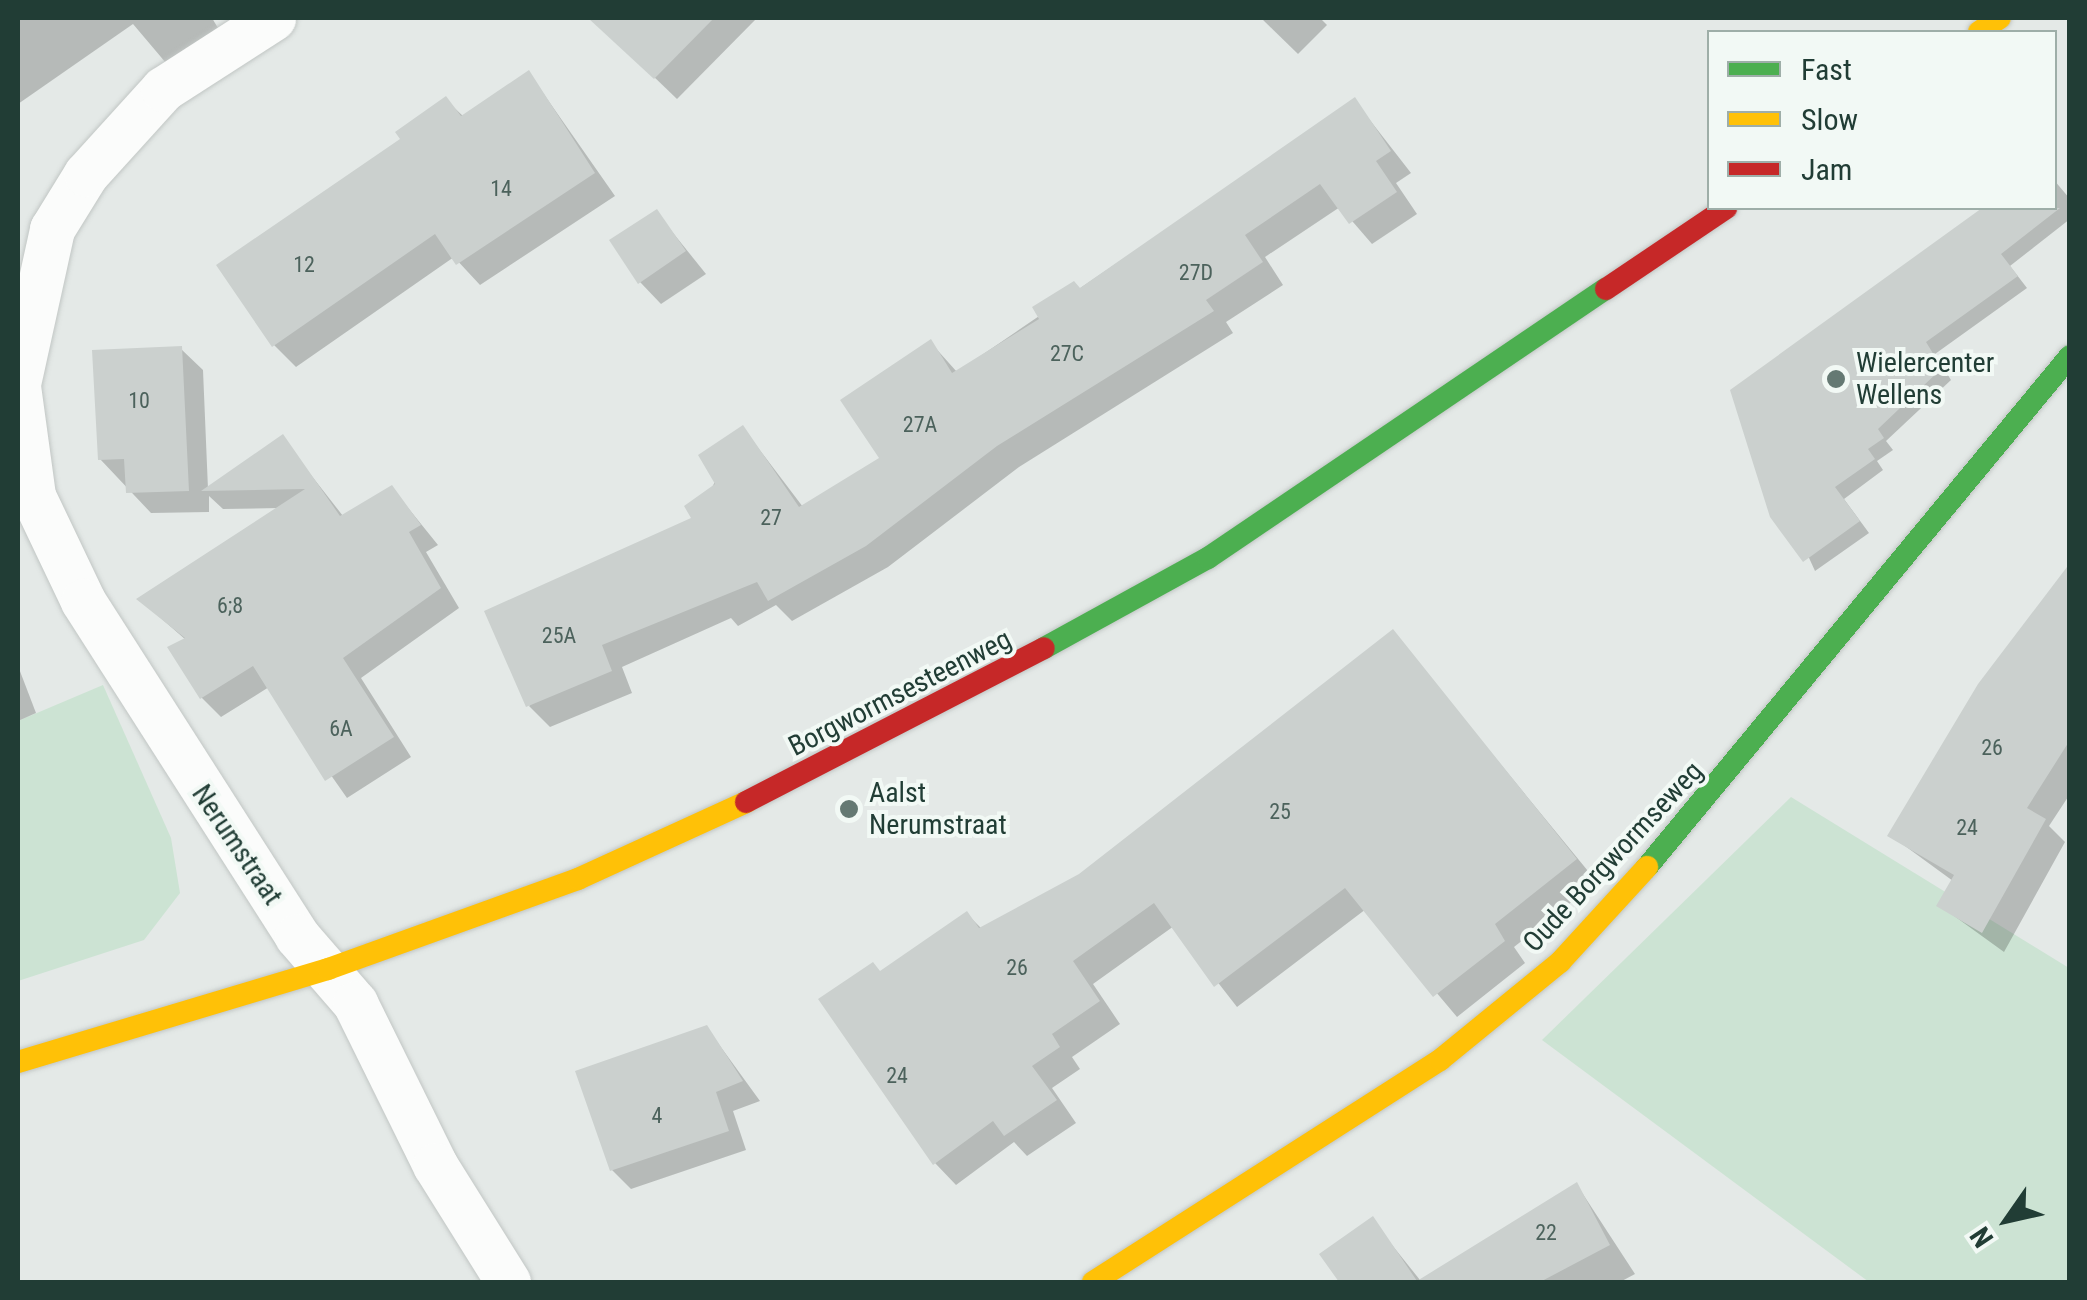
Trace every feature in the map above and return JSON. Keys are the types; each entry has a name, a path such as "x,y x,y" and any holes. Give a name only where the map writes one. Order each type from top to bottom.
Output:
{"main road":[{"name":"Borgwormsesteenweg","path":"18,1062 328,969 578,879 1046,652 1388,441 1723,210"},
{"name":"Oude Borgwormseweg","path":"1093,1282 1440,1060 1560,962 1721,786 2070,356"}],"street":[{"name":"Nerumstraat","path":"272,18 163,90 86,174 52,229 18,385 33,496 83,601 210,807 355,1003 434,1164 508,1282"}],"green space":[{"path":"103,685 171,838 180,893 144,940 18,981 18,721"},
{"path":"1791,797 2069,968 2069,1282 1869,1282 1542,1040"}],"building":[{"path":"588,18 714,18 654,79"},
{"path":"529,70 595,173 456,265 435,234 272,347 216,265 400,139 395,132 446,96 461,116"},
{"path":"1355,97 1391,151 1376,161 1397,192 1349,224 1320,184 1245,235 1263,262 1206,300 1214,311 997,446 866,546 768,601 757,582 602,645 612,671 526,707 484,611 691,518 684,506 715,484 698,455 743,425 799,507 879,458 840,400 931,339 952,373 1039,319 1032,307 1074,281 1080,288"},
{"name":"Wielercenter Wellens","path":"2060,208 2001,254 2018,276 1926,342 1942,368 1878,429 1884,438 1868,449 1875,459 1835,487 1860,521 1803,562 1770,517 1730,390 1979,210"},
{"path":"657,209 686,251 638,284 609,240"},
{"path":"182,346 189,491 126,493 124,459 98,460 92,350"},
{"path":"283,434 340,516 392,485 421,525 409,532 441,588 343,658 394,737 325,781 253,666 200,699 167,647 185,638 136,599 305,489 201,491"},
{"path":"2070,563 2070,740 2027,808 2046,819 1982,933 1936,906 1954,875 1887,836 1978,684"},
{"path":"1393,629 1577,859 1495,924 1505,941 1433,997 1345,888 1214,987 1154,903 1073,961 1100,1001 1052,1034 1060,1047 1032,1066 1057,1100 1004,1136 993,1121 933,1165 818,999 873,962 880,971 967,911 979,928 1079,874"},
{"path":"707,1025 743,1081 716,1092 729,1131 610,1171 575,1071"},
{"path":"1577,1182 1610,1245 1540,1282 1339,1282 1319,1254 1373,1216 1417,1281"}],"traffic: fast":[{"path":"1044,648 1208,558 1606,289"},
{"path":"1647,867 2070,356"}],"traffic: slow":[{"path":"1982,30 2000,18"},
{"path":"18,1062 328,969 578,879 746,802"},
{"path":"1093,1282 1440,1060 1560,962 1647,867"}],"traffic: jam":[{"path":"1606,289 1723,210"},
{"path":"746,802 1044,648"}],"place":[{"name":"Wielercenter Wellens","path":"1836,379"},
{"name":"Aalst Nerumstraat","path":"849,809"}]}
